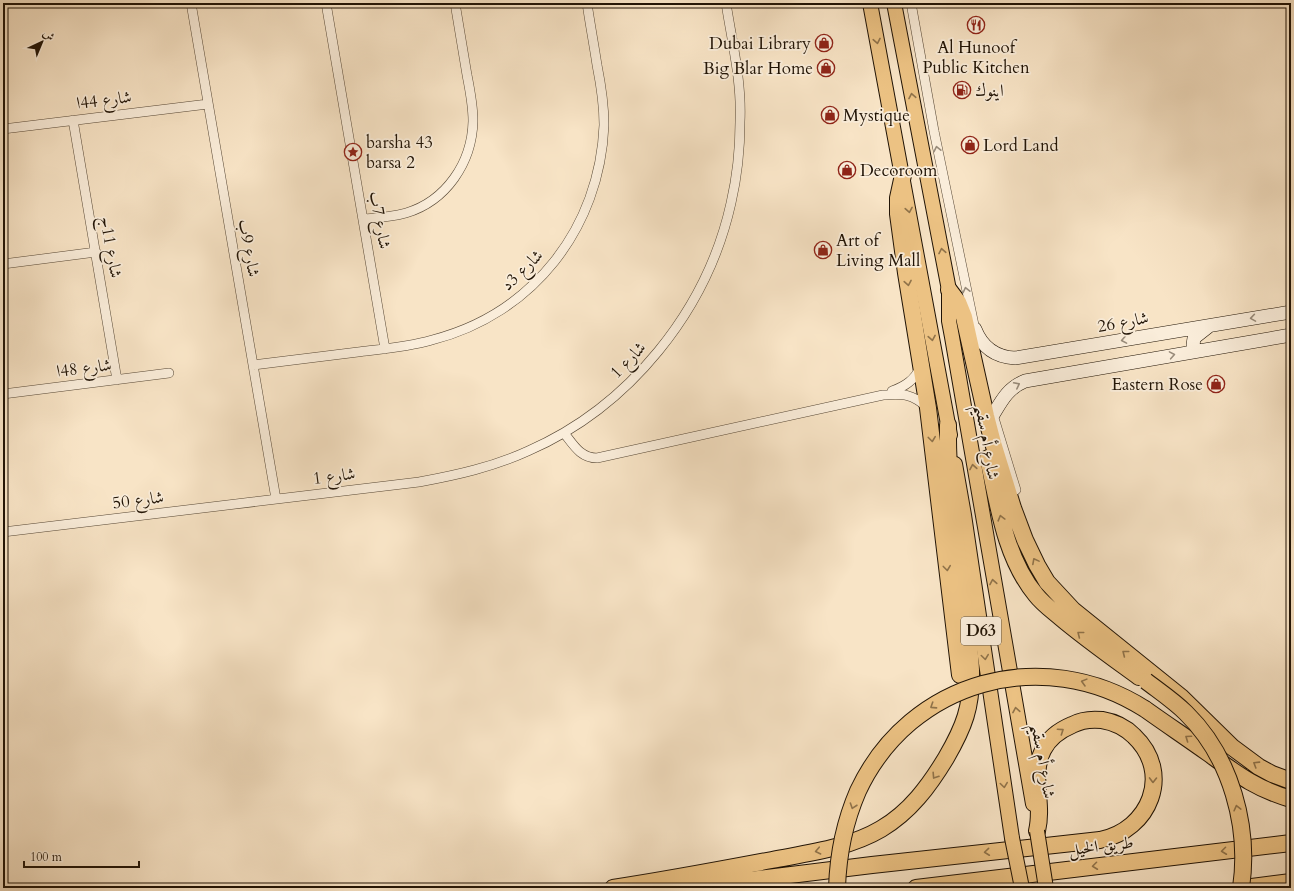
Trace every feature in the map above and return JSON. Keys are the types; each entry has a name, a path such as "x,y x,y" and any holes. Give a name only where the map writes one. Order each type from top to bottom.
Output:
{"highway":[{"path":"903,175 898,198 898,214 928,408 960,672 958,718 946,758"},
{"path":"949,294 958,302 964,317 986,416 1013,508 1025,540 1047,582 1073,610 1175,692 1245,758 1272,774 1291,781"},
{"path":"949,294 960,320 999,507 1009,544 1018,566 1033,592 1048,607 1092,643 1146,681 1174,703 1192,719 1206,738 1223,768 1234,796 1240,822 1243,856 1242,888 1291,882"},
{"path":"613,888 705,873 820,850 856,841 881,829 904,812 923,792 957,739 966,718 971,682 969,644 949,474 948,425"},
{"path":"837,888 845,830 853,804 866,777 882,752 902,730 937,703 961,691 983,684 1012,678 1041,676 1065,678 1101,687 1145,709 1178,731 1242,778 1260,788 1291,799"},
{"path":"684,888 872,865 1100,840 1113,836 1126,830 1139,819 1148,805 1153,789 1153,774 1150,759 1138,739 1119,725 1099,720 1076,723 1053,737 1047,743 1042,752 1038,766 1037,785 1040,812 1038,831"},
{"name":"طريق الخيل","path":"916,888 1291,843"}],"main road":[{"name":"شارع أم سقيم","path":"870,3 903,175 964,515 1012,838 1022,888"},
{"name":"شارع أم سقيم","path":"894,3 949,294 952,337 1038,831 1046,888"},
{"name":"شارع 26","path":"975,329 981,342 993,353 1000,356 1015,358 1291,312"},
{"path":"1197,351 1193,345 1194,338 1212,325"},
{"path":"993,415 1007,392 1015,386 1025,382 1291,335"}],"street":[{"name":"شارع 9ب","path":"191,3 276,499"},
{"name":"شارع 7ب","path":"326,3 385,348"},
{"path":"363,219 404,214 432,201 447,187 460,171 465,160 471,138 473,114 455,3"},
{"name":"شارع 3د","path":"253,365 419,343 447,336 477,324 502,309 524,293 544,274 562,252 576,229 588,204 602,152 604,124 602,97 587,3"},
{"name":"شارع 1","path":"276,499 419,482 458,475 512,458 541,445 580,423 626,386 658,352 674,330 698,291 714,257 731,203 737,164 740,106 738,77 726,3"},
{"path":"911,3 961,268 993,415 1020,506 1025,540"},
{"name":"شارع 44ا","path":"3,129 208,104"},
{"name":"شارع 11ج","path":"73,120 117,380"},
{"path":"3,264 96,252"},
{"path":"883,395 907,385 922,366"},
{"name":"شارع 48ا","path":"3,394 169,373"},
{"path":"564,433 582,454 586,457 597,458 883,395 908,395 918,399 928,408"},
{"name":"شارع 50","path":"3,532 276,499"}],"place":[{"name":"Al Hunoof Public Kitchen","path":"976,25"},
{"name":"Dubai Library","path":"824,43"},
{"name":"Big Blar Home","path":"826,68"},
{"name":"اينوك","path":"962,90"},
{"name":"Mystique","path":"830,115"},
{"name":"Lord Land","path":"970,145"},
{"name":"barsha 43 barsa 2","path":"353,152"},
{"name":"Decoroom","path":"847,170"},
{"name":"Art of Living Mall","path":"823,250"},
{"name":"Eastern Rose","path":"1216,384"}]}
